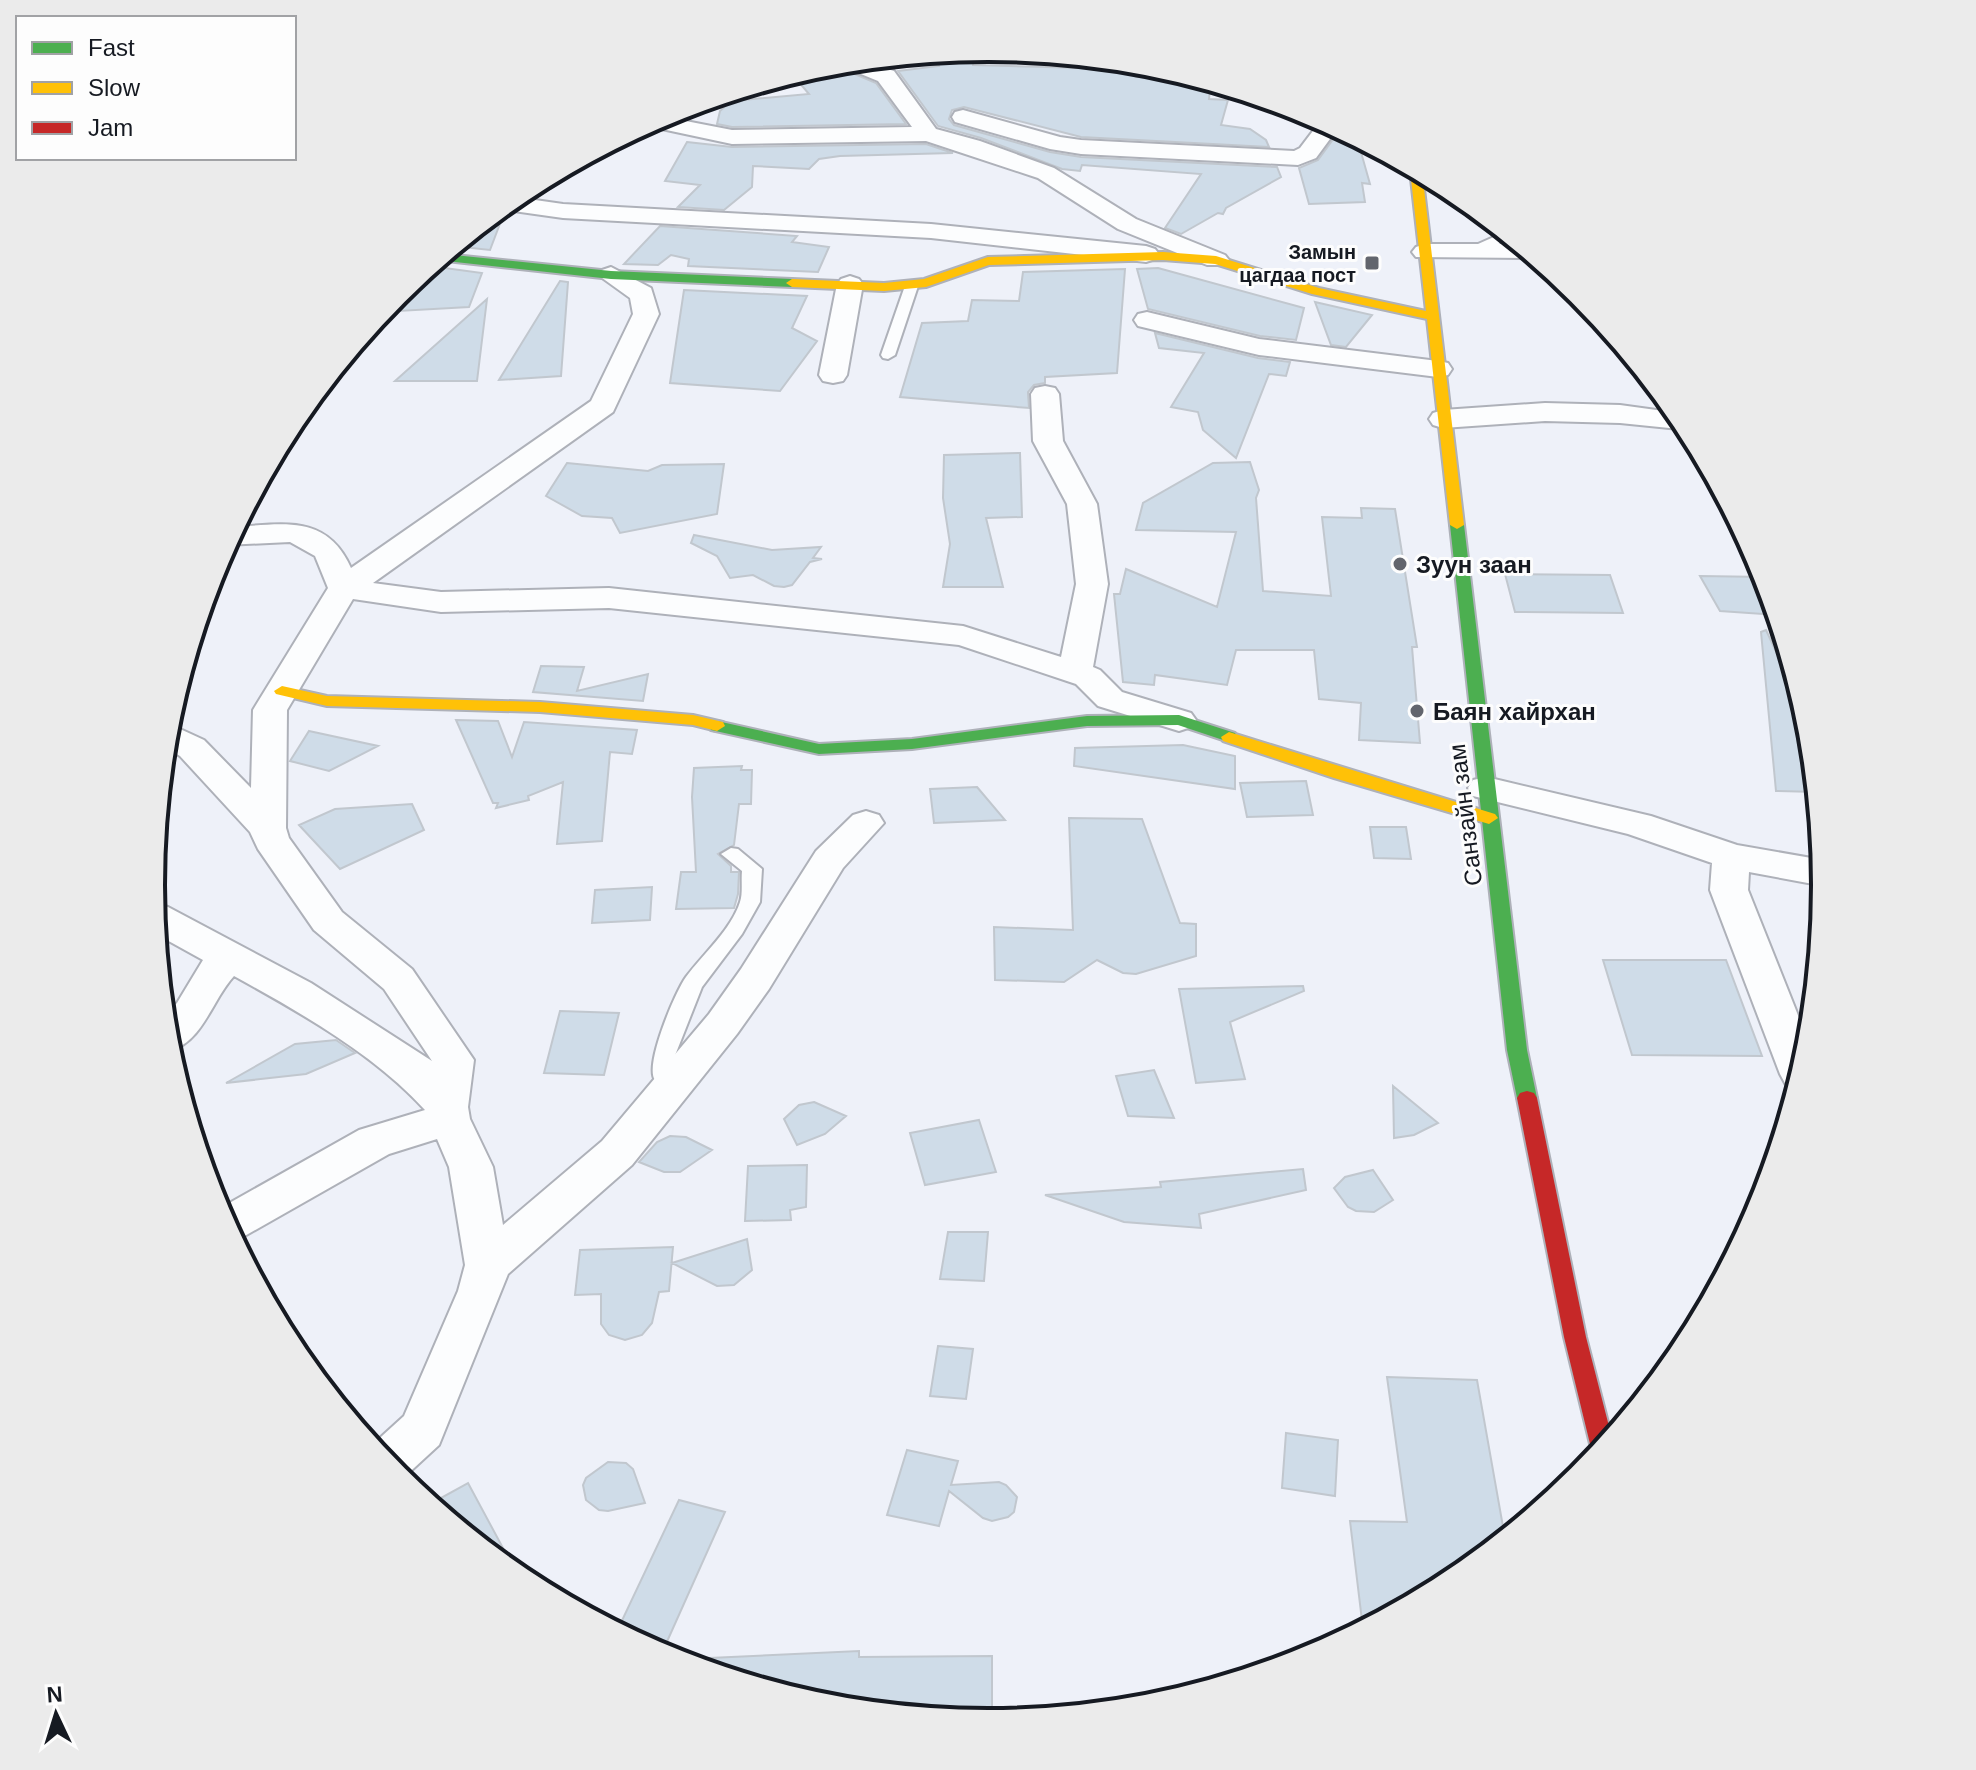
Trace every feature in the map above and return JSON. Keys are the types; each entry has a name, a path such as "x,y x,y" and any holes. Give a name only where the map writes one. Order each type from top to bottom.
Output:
{"street":[{"path":"870,71 886,76 923,125 1046,173 1127,224 1216,260 1316,291 1432,316"},
{"path":"672,125 732,137 923,125 986,101"},
{"path":"953,114 1058,144 1298,158 1308,153 1322,134"},
{"name":"Санзайн зам","path":"1417,183 1517,1050 1575,1337 1600,1436"},
{"path":"524,206 563,211 931,231 1216,260"},
{"path":"1425,252 1514,252"},
{"path":"454,259 611,275 911,286 988,261 1163,256 1216,260"},
{"path":"448,1113 453,1060 398,979 328,921 271,840 268,828 270,710 344,588 603,406 646,314 642,294 611,275"},
{"path":"833,375 850,284"},
{"path":"1147,320 1259,347 1438,369"},
{"path":"1045,394 1048,441 1082,504 1092,584 1075,672"},
{"path":"1443,419 1545,412 1620,414 1666,420"},
{"path":"243,536 296,532 328,551 344,588"},
{"path":"344,588 441,602 609,598 963,636 1088,677 1110,699 1340,774 1488,803 1638,824 1731,856 1810,871"},
{"path":"282,691 327,701 540,707 693,720 819,749 912,744 1087,721 1179,720"},
{"path":"178,740 192,748 268,828"},
{"path":"488,1265 617,1153 755,979 829,860 866,823"},
{"path":"1731,856 1729,890 1793,1054"},
{"path":"166,923 297,993 413,1070 448,1113 471,1167 488,1265 481,1291 422,1430 395,1455"},
{"path":"178,1026 191,1013 214,973 228,958"},
{"path":"237,1221 374,1142 448,1113"}],"lane":[{"path":"1467,252 1498,239"},
{"path":"888,355 911,286"},
{"path":"672,1085 662,1074 663,1058 692,984 735,929 750,902 752,869 731,854"}],"building":[{"path":"973,63 973,65 1095,69 1210,93 1209,99 1228,100 1221,125 1250,129 1266,140 1269,147 1081,137 964,107 952,110 949,119 954,125 1050,152 1081,157 1277,167 1281,177 1226,208 1223,214 1218,213 1181,234 1165,228 1201,174 1082,165 1080,171 1062,169 981,138 938,126 898,71"},
{"path":"854,74 876,83 906,124 732,127 717,124 720,111 727,105 743,100 809,94 801,84"},
{"path":"1334,139 1361,152 1370,184 1362,183 1365,202 1309,204 1299,168 1318,160"},
{"path":"687,142 732,147 926,144 953,153 840,156 819,159 809,169 753,166 752,187 724,210 678,207 700,185 665,181"},
{"path":"500,223 490,250 468,248"},
{"path":"660,226 797,236 792,242 829,247 818,272 688,266 689,259 671,255 658,265 624,264"},
{"path":"443,268 482,273 469,307 398,311"},
{"path":"1158,268 1304,308 1296,340 1260,336 1148,309 1137,269"},
{"path":"1125,269 1117,373 1045,377 1045,383 1034,385 1028,392 1029,408 900,397 922,323 968,321 972,300 1019,301 1023,272"},
{"path":"560,281 568,282 561,376 499,380"},
{"path":"684,290 807,296 792,328 817,341 780,391 670,383"},
{"path":"487,299 477,381 395,381"},
{"path":"1315,302 1372,315 1346,347 1331,345"},
{"path":"1155,333 1258,358 1290,362 1286,376 1269,374 1236,458 1203,430 1198,412 1171,407 1204,353 1159,348"},
{"path":"1020,453 1022,517 986,518 1003,587 943,587 950,544 943,498 944,455"},
{"path":"1250,462 1259,490 1256,498 1263,591 1331,596 1322,517 1362,518 1361,508 1395,509 1417,647 1412,647 1420,743 1359,740 1361,703 1319,699 1314,650 1236,650 1227,685 1155,675 1154,685 1123,682 1114,594 1120,594 1126,569 1217,607 1236,532 1136,530 1143,503 1213,463"},
{"path":"567,463 648,471 662,465 724,464 717,514 620,533 612,518 582,516 546,496"},
{"path":"694,535 772,550 821,547 813,558 822,559 810,562 792,585 784,587 774,586 753,575 730,578 717,556 691,543"},
{"path":"1505,574 1610,575 1623,613 1515,612"},
{"path":"1700,576 1751,577 1765,614 1720,611"},
{"path":"1766,630 1783,672 1805,792 1776,791 1761,632"},
{"path":"541,666 584,667 577,691 648,674 643,701 533,692"},
{"path":"456,720 498,721 512,757 524,722 637,730 632,754 610,752 602,841 557,844 563,782 528,796 529,800 496,808 498,803 493,803"},
{"path":"309,731 378,746 329,771 290,761"},
{"path":"1183,745 1235,756 1235,789 1074,766 1075,748"},
{"path":"742,766 741,770 752,770 751,804 739,804 734,845 718,854 731,866 731,872 739,872 734,908 676,909 681,872 696,872 692,797 694,768"},
{"path":"1306,781 1313,815 1247,817 1240,783"},
{"path":"977,787 1005,820 934,823 930,789"},
{"path":"412,804 424,830 340,869 299,825 335,809"},
{"path":"1069,818 1142,819 1180,923 1196,924 1196,956 1136,974 1123,973 1097,960 1064,982 995,980 994,927 1073,930"},
{"path":"1370,827 1406,827 1411,859 1374,858"},
{"path":"652,887 650,920 592,923 595,890"},
{"path":"1603,960 1726,960 1762,1056 1632,1055"},
{"path":"1303,986 1304,991 1230,1022 1245,1079 1196,1083 1179,989"},
{"path":"560,1011 619,1013 604,1075 544,1073"},
{"path":"336,1040 355,1053 306,1074 226,1083 295,1044"},
{"path":"1154,1070 1174,1118 1128,1116 1116,1076"},
{"path":"1393,1086 1438,1123 1414,1135 1394,1138"},
{"path":"814,1102 846,1116 825,1134 797,1145 784,1119 799,1105"},
{"path":"979,1120 996,1172 925,1185 910,1133"},
{"path":"670,1136 686,1137 712,1150 680,1172 664,1172 639,1162 657,1142"},
{"path":"807,1165 806,1207 790,1210 791,1220 745,1221 748,1166"},
{"path":"1303,1169 1306,1190 1199,1214 1201,1228 1124,1222 1045,1195 1161,1187 1160,1182"},
{"path":"1373,1170 1393,1200 1374,1212 1356,1211 1348,1207 1334,1188 1345,1177"},
{"path":"948,1232 988,1232 984,1281 940,1279"},
{"path":"747,1239 752,1270 734,1285 717,1286 672,1263"},
{"path":"673,1247 669,1291 659,1292 652,1323 642,1335 625,1340 609,1335 601,1324 601,1294 575,1295 580,1250"},
{"path":"938,1346 973,1349 966,1399 930,1396"},
{"path":"1387,1377 1477,1380 1503,1527 1445,1569 1362,1618 1350,1521 1407,1522"},
{"path":"1286,1433 1338,1440 1335,1496 1282,1488"},
{"path":"907,1450 958,1461 951,1485 999,1482 1006,1485 1017,1497 1014,1512 992,1521 983,1518 949,1491 939,1526 887,1515"},
{"path":"608,1462 626,1463 633,1469 645,1503 608,1511 599,1510 586,1500 583,1485 586,1478"},
{"path":"468,1483 504,1550 487,1538 439,1499"},
{"path":"679,1500 725,1512 667,1642 621,1622"},
{"path":"859,1651 859,1657 992,1656 992,1708 881,1701 827,1692 775,1680 707,1658"}],"traffic: fast":[{"path":"454,259 611,275 792,283"},
{"path":"1457,525 1517,1050 1527,1098"},
{"path":"717,726 819,749 912,744 1087,721 1179,720 1229,737"}],"traffic: slow":[{"path":"1418,183 1457,525"},
{"path":"792,283 884,287 926,283 988,261 1163,256 1216,260 1316,291 1432,316"},
{"path":"282,691 327,701 540,707 693,720 717,726"},
{"path":"1229,737 1489,818"}],"traffic: jam":[{"path":"1527,1098 1575,1337 1600,1436"}],"place":[{"name":"Замын цагдаа пост","path":"1372,263"},
{"name":"Зуун заан","path":"1400,564"},
{"name":"Баян хайрхан","path":"1417,711"}]}
